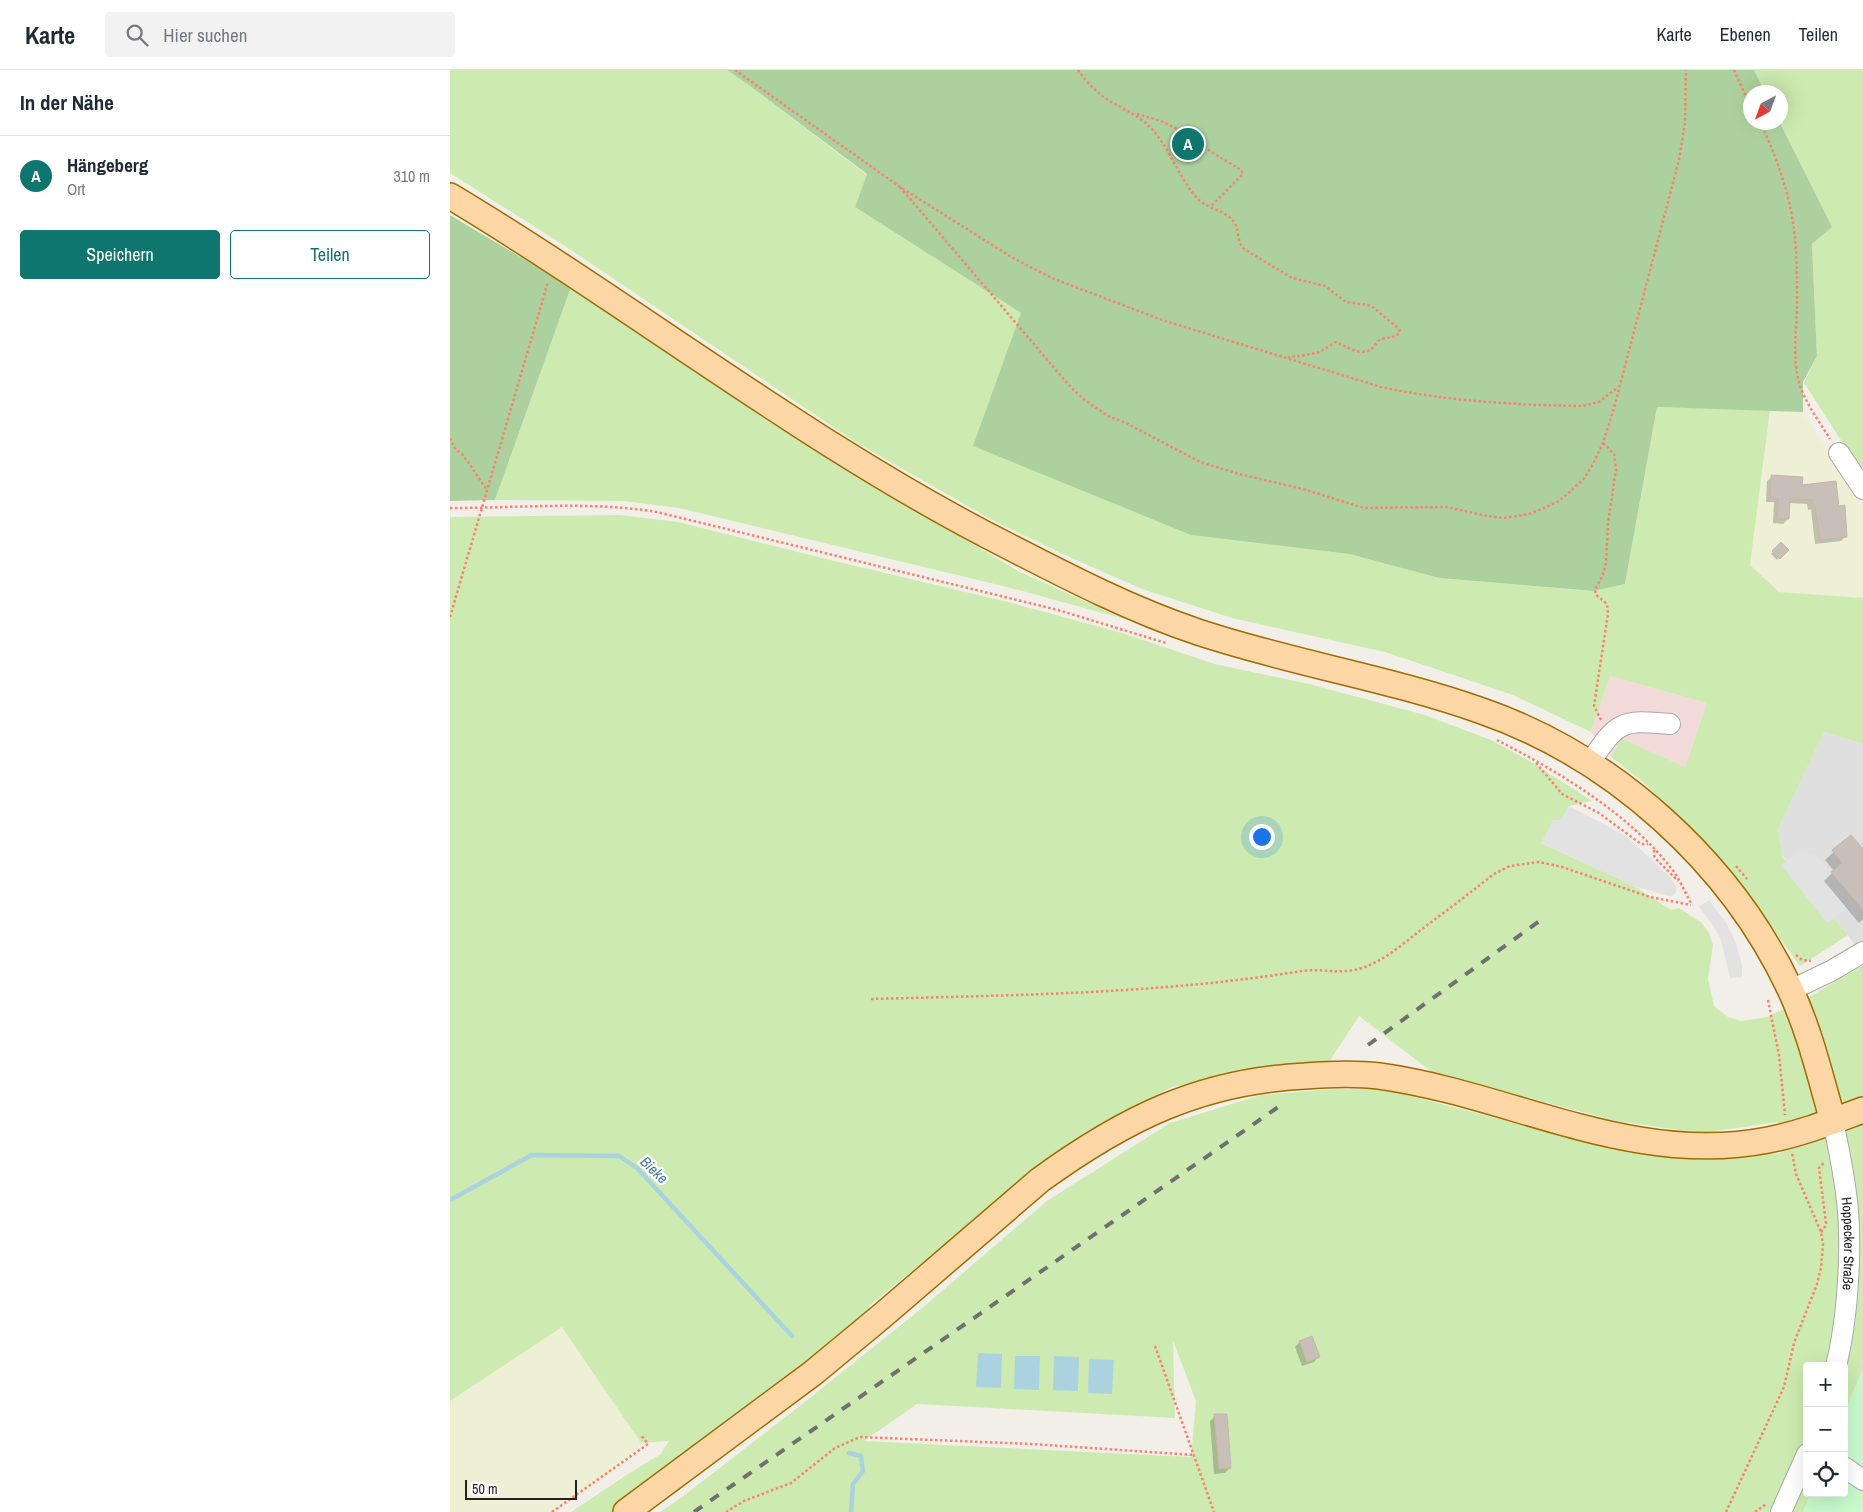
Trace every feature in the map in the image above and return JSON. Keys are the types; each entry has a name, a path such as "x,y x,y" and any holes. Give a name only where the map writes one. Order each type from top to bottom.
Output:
{"main road":[{"path":"450,196 906,491 972,528 1081,583 1145,612 1220,639 1386,682 1488,713 1594,756 1705,862 1730,892 1760,935 1791,990 1814,1049 1833,1121"},
{"path":"626,1512 813,1373 1053,1171 1083,1149 1113,1131 1186,1098 1227,1086 1277,1077 1330,1074 1377,1076 1422,1083 1460,1092 1582,1129 1620,1137 1678,1145 1737,1144 1769,1140 1863,1110"}],"street":[{"path":"1839,453 1863,489"},
{"path":"1594,756 1612,731 1625,724 1641,722 1670,724"},
{"path":"1791,990 1831,971 1863,952"},
{"name":"Hoppecker Straße","path":"1833,1121 1847,1195 1856,1227 1837,1362"},
{"path":"1781,1512 1803,1463"},
{"path":"1848,1470 1863,1480"}],"path":[{"path":"735,70 900,187 1013,258 1054,279 1165,321 1284,358 1412,394 1582,406 1599,402 1619,387"},
{"path":"1078,70 1105,98 1144,120 1160,139 1196,197 1209,208 1230,217 1235,223 1240,245 1251,254 1292,278 1325,286 1346,302 1368,305 1374,308 1400,332 1396,336 1378,341 1372,349 1367,351 1356,351 1336,342 1320,352 1284,358"},
{"path":"900,187 1082,398 1108,416 1126,423 1200,462 1239,474 1303,489 1357,506 1370,508 1406,506 1446,507 1504,518 1529,514 1559,500 1571,491 1583,480 1603,443 1679,160 1685,123 1686,70"},
{"path":"1734,70 1743,89"},
{"path":"1134,113 1161,121 1184,132 1240,170 1243,174 1209,208"},
{"path":"1764,130 1773,149 1784,181 1795,236 1796,352 1799,380 1813,411 1839,453"},
{"path":"450,617 547,285"},
{"path":"450,438 456,450 462,454 487,490"},
{"path":"1594,756 1604,737 1604,727 1594,706 1608,614 1606,604 1596,595 1594,590 1603,576 1606,563 1608,523 1616,468 1614,454 1603,443"},
{"path":"450,508 591,507 639,509 671,515 1058,610 1169,644"},
{"path":"871,999 1073,994 1170,987 1270,976 1305,970 1346,972 1363,968 1399,947 1494,874 1510,866 1530,862 1551,864 1650,898 1692,905 1672,869 1648,844 1607,808 1562,776 1491,737"},
{"path":"1534,760 1562,794 1606,818 1641,844 1648,844"},
{"path":"1732,862 1750,883"},
{"path":"1796,955 1806,960 1819,958"},
{"path":"1768,1000 1779,1055 1786,1119"},
{"path":"1726,1512 1784,1387 1794,1343 1817,1284 1820,1268 1821,1232 1796,1174 1791,1152"},
{"path":"1821,1232 1826,1222 1819,1168 1824,1163 1840,1156"},
{"path":"1155,1346 1214,1512"},
{"path":"552,1512 648,1444 641,1435"},
{"path":"726,1512 744,1501 791,1483 835,1448 860,1437 1032,1444 1194,1455"}],"shaded area":[{"path":"1610,676 1707,703 1685,767 1621,738 1611,757 1591,732"},
{"path":"1824,732 1863,744 1863,951 1860,953 1848,935 1783,856 1778,829"},
{"path":"1569,806 1626,836 1670,877 1677,888 1676,892 1671,897 1634,886 1541,843 1553,820 1561,820"},
{"path":"1799,851 1816,855 1831,872 1863,910 1863,925 1848,908 1827,923 1781,865"},
{"path":"1709,900 1727,924 1736,943 1742,965 1742,977 1730,978 1721,940 1699,907"}],"green space":[{"path":"450,70 727,70 867,175 855,207 1021,313 1191,535 1349,554 1439,578 1594,591 1625,584 1657,407 1770,410 1750,565 1779,592 1863,598 1863,744 1824,732 1778,829 1783,857 1848,935 1800,966 1730,870 1643,782 1611,757 1621,738 1685,767 1707,703 1610,676 1591,732 1513,695 1385,652 1232,618 1142,589 994,521 857,443 568,248 450,173"},
{"path":"727,70 1754,70 1762,85 1743,85 1743,130 1784,130 1832,227 1812,244 1817,356 1803,382 1803,412 1657,407 1625,584 1594,591 1439,578 1349,554 1191,535 973,446 1021,313 855,207 867,174"},
{"path":"1754,70 1863,70 1863,474 1804,383 1817,356 1812,244 1831,226 1783,130 1788,130 1788,85 1762,85"},
{"path":"450,215 571,287 495,500 450,501"},
{"path":"571,287 622,319 766,420 1018,571 1124,619 1011,588 679,508 624,501 495,500"},
{"path":"1770,410 1803,412 1863,503 1863,598 1779,592 1750,565"},
{"path":"620,515 678,522 1008,602 1122,633 1215,664 1309,684 1425,715 1491,740 1528,760 1592,801 1569,806 1561,820 1541,843 1634,886 1671,910 1679,908 1701,922 1709,933 1713,945 1708,979 1714,1006 1728,1017 1742,1021 1767,1017 1811,996 1863,965 1863,1369 1848,1405 1848,1362 1803,1362 1803,1497 1809,1497 1803,1512 660,1512 792,1412 921,1309 1047,1201 1170,1123 1261,1095 1333,1089 1384,1089 1611,1148 1704,1160 1781,1153 1778,1122 1701,1133 1616,1121 1432,1072 1359,1016 1327,1065 1221,1078 1172,1087 1085,1132 869,1306 877,1312 680,1465 614,1512 571,1512 661,1454 669,1441 641,1443 562,1327 450,1401 450,517","holes":["1173,1341 1196,1401 1191,1457 864,1441 917,1404 1175,1418"]},
{"path":"562,1326 641,1443 624,1466 552,1512 450,1512 450,1401"},
{"path":"1863,1369 1863,1512 1803,1512 1809,1497 1848,1497 1848,1405"}],"water":[{"path":"978,1353 1002,1354 1001,1388 976,1387"},
{"path":"1015,1356 1040,1356 1039,1390 1014,1389"},
{"path":"1054,1356 1079,1357 1078,1391 1053,1390"},
{"path":"1089,1359 1114,1360 1112,1394 1088,1393"}],"building":[{"path":"1771,475 1803,477 1802,485 1836,481 1839,506 1845,505 1847,537 1820,540 1815,505 1812,506 1812,500 1790,499 1789,519 1777,519 1778,498 1770,498"},
{"path":"1781,542 1789,550 1780,559 1772,551"},
{"path":"1851,835 1863,849 1863,910 1831,872 1842,863 1832,850"},
{"path":"1312,1336 1320,1357 1307,1362 1299,1341"},
{"path":"1214,1414 1227,1414 1231,1468 1219,1469"}],"waterway":[{"name":"Bieke","path":"450,1200 532,1155 619,1156 637,1168 792,1336"},
{"path":"849,1453 861,1456 863,1471 853,1484 851,1512"}],"railway":[{"path":"1368,1045 1545,917"},
{"path":"694,1512 1284,1103"}],"place":[{"name":"Hängeberg","path":"1188,144"}]}
